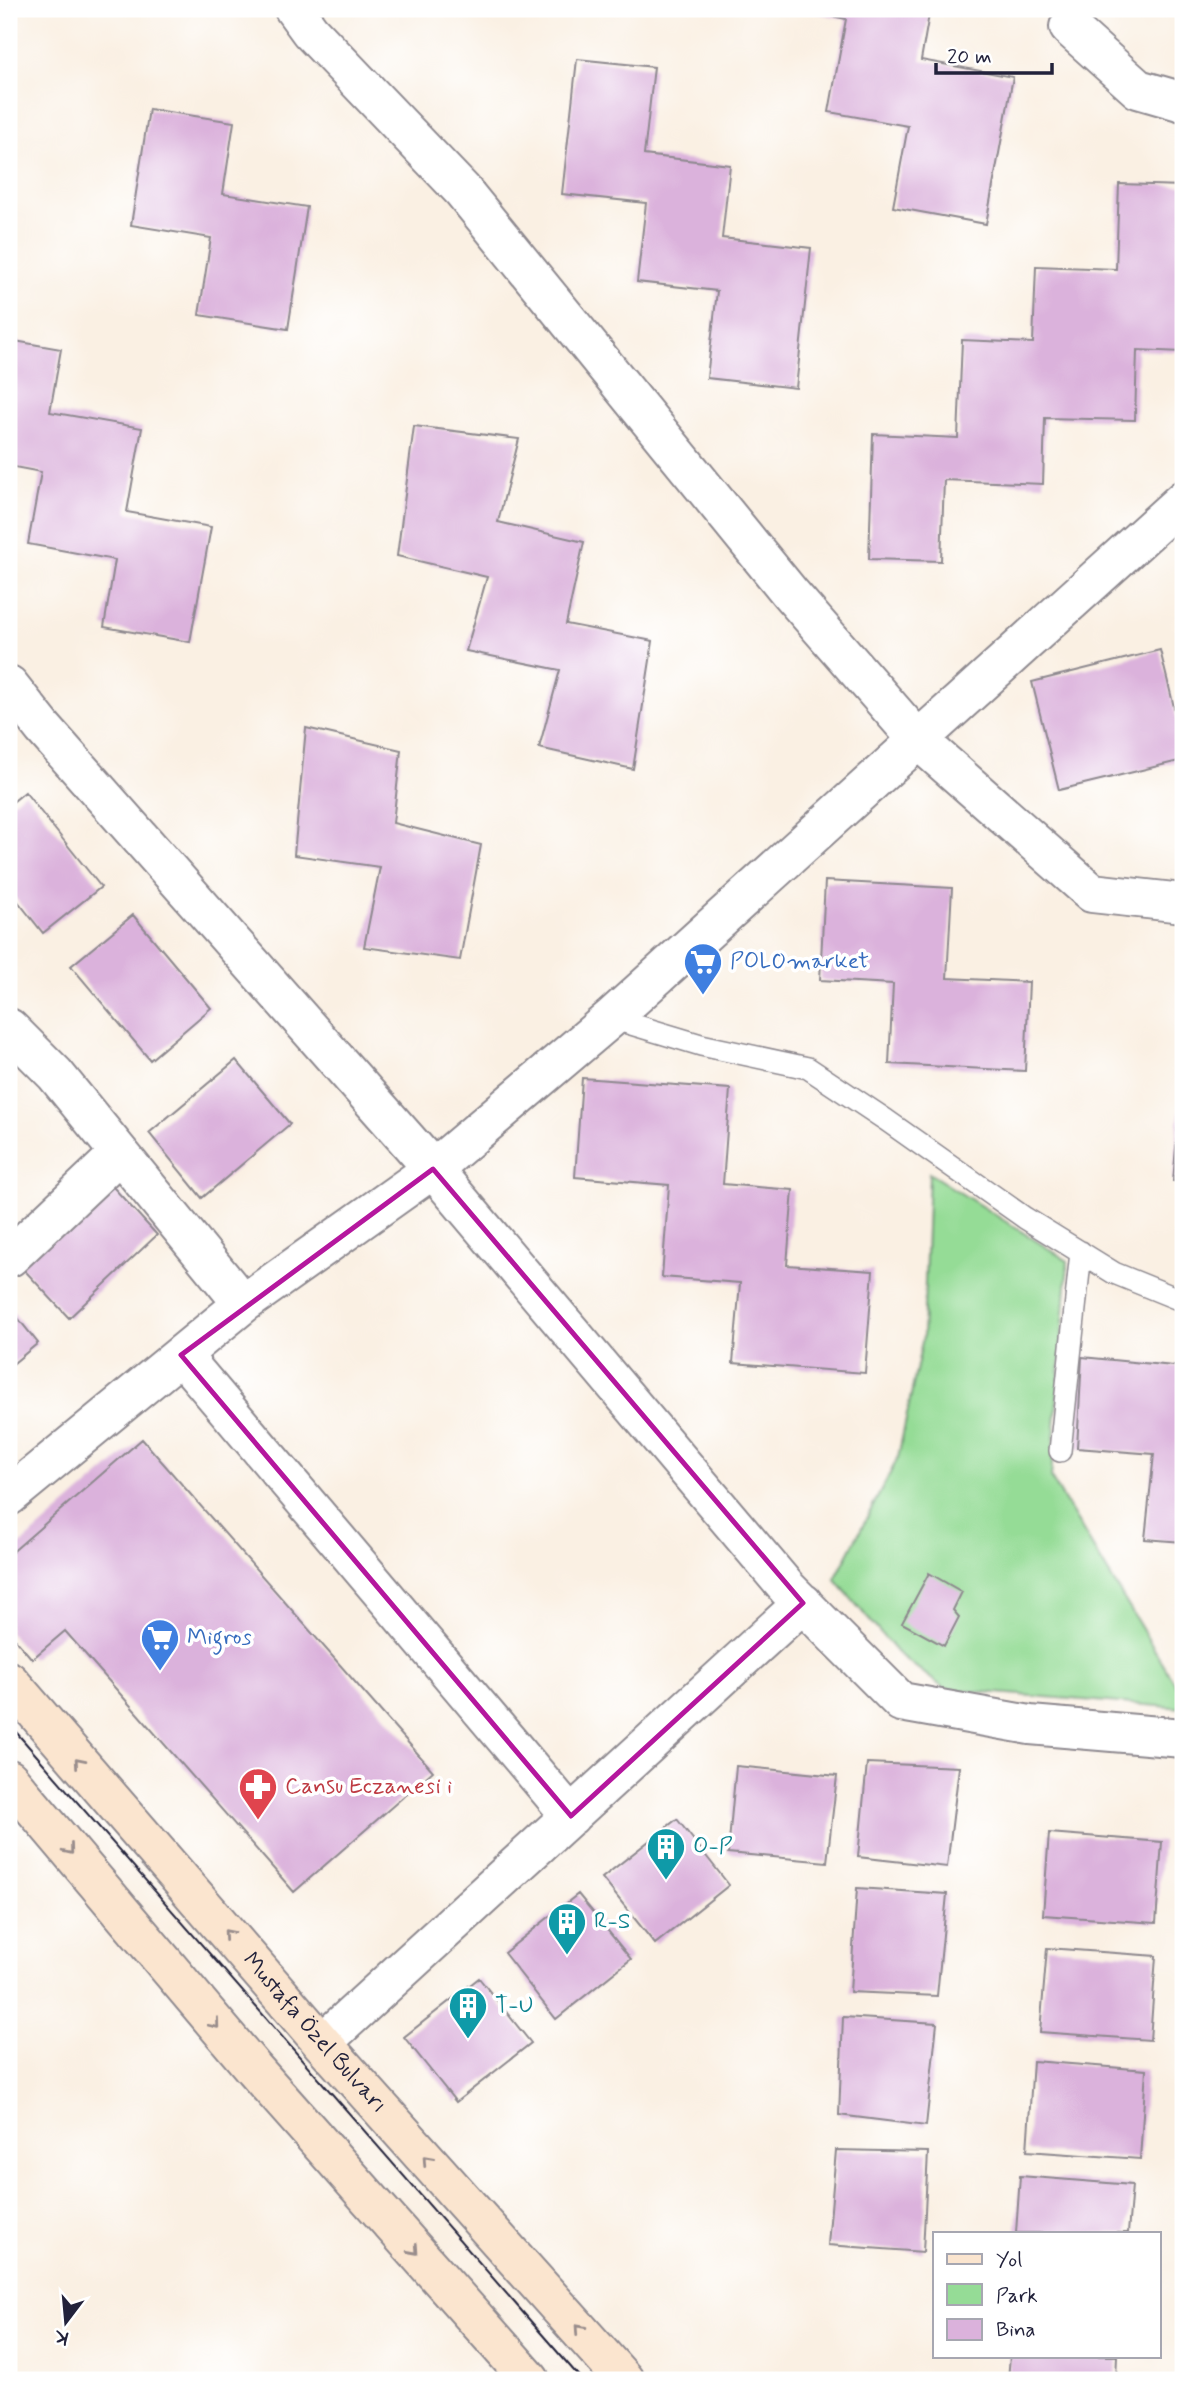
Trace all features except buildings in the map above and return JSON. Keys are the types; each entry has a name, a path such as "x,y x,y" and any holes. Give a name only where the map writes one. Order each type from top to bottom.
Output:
{"main road":[{"name":"Mustafa Özel Bulvarı","path":"9,1681 322,2043 624,2380"},
{"path":"9,1779 254,2069 530,2380"}],"street":[{"path":"294,9 310,31 462,190 790,593 918,740 1091,893 1183,903"},
{"path":"1069,27 1138,89 1183,102"},
{"path":"9,1496 243,1304 433,1169 611,1018 1183,500"},
{"path":"9,685 43,729 433,1169 787,1588 901,1702 1030,1725 1183,1738"},
{"path":"9,1028 55,1074 243,1304"},
{"path":"9,1256 10,1258 119,1154"},
{"path":"181,1355 571,1816"},
{"path":"322,2043 803,1603"}],"lane":[{"path":"611,1018 701,1045 808,1068 887,1120 1025,1218 1114,1273 1183,1301"},
{"path":"1060,1451 1081,1252"}],"highlighted area":[{"path":"433,1169 803,1603 571,1816 181,1355"}],"green space":[{"path":"929,1173 1068,1261 1051,1478 1183,1697 1183,1708 945,1689 897,1653 835,1579 898,1458 923,1337"}],"tram line":[{"path":"9,1724 582,2380"}],"place":[{"name":"POLOmarket","path":"703,996"},
{"name":"Migros","path":"160,1672"},
{"name":"Cansu Eczanesi i","path":"258,1821"},
{"name":"O-P","path":"666,1881"},
{"name":"R-S","path":"567,1956"},
{"name":"T-U","path":"468,2040"}]}
